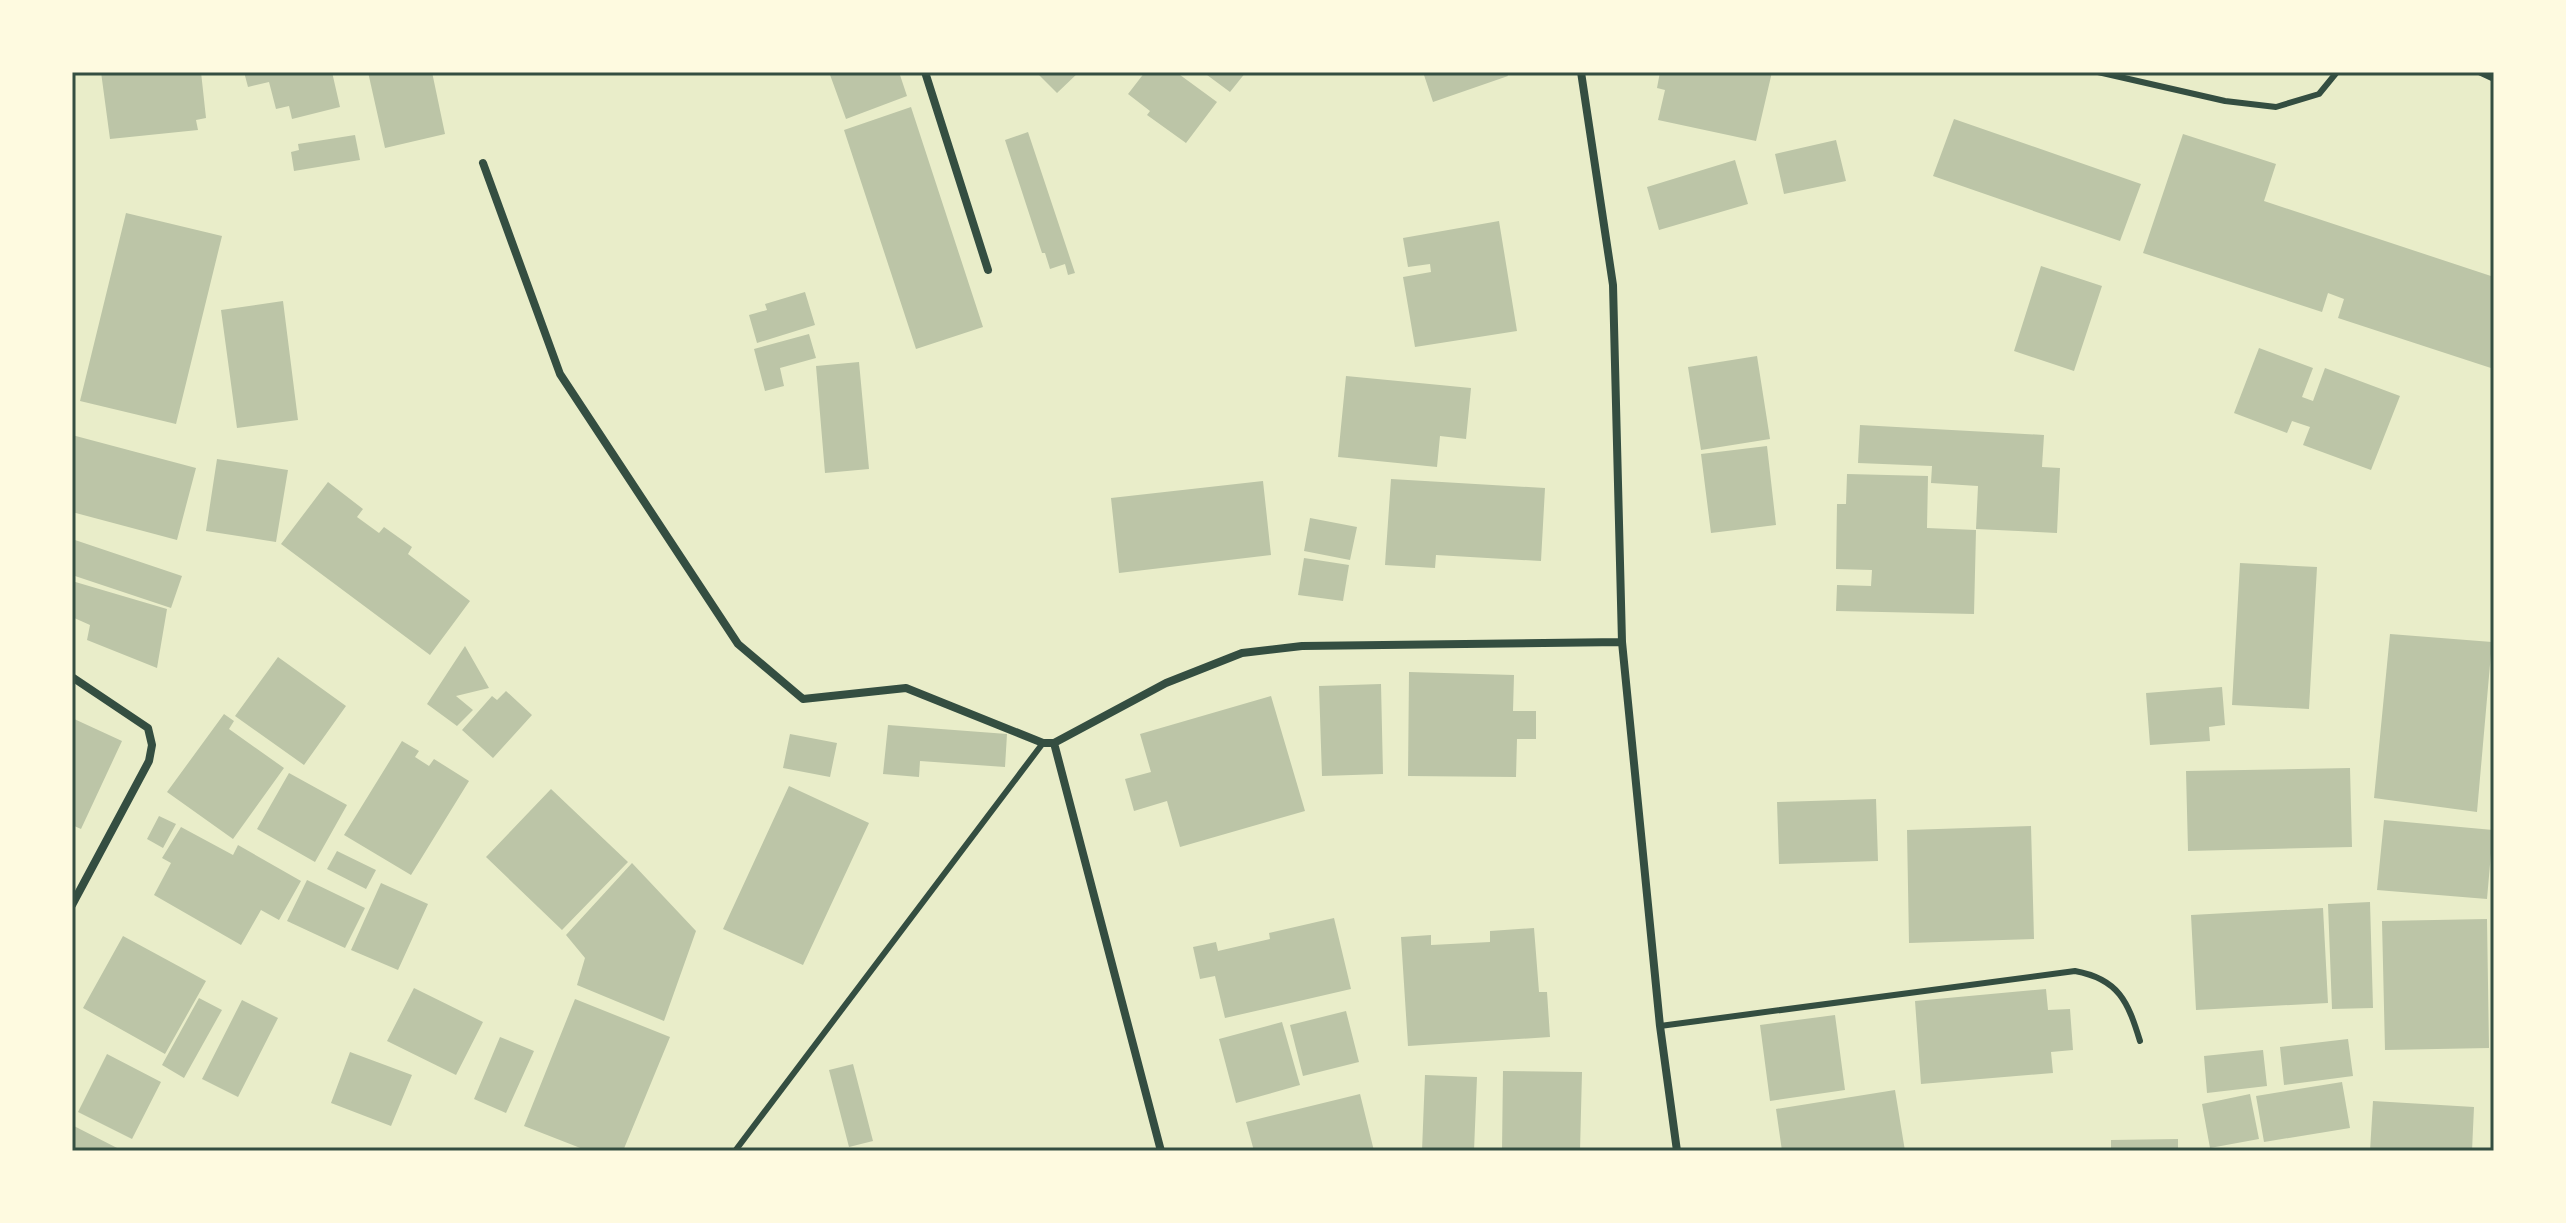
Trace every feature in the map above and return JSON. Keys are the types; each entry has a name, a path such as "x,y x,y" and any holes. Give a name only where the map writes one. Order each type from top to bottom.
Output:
{"street":[{"path":"925,72 988,270"},
{"path":"1581,72 1613,285 1622,642 1660,1026 1677,1151"},
{"path":"483,163 560,374 738,644 803,699 906,688 1043,743 1054,743 1166,683 1242,653 1302,646 1622,642"},
{"path":"72,677 148,728 152,745 149,761 72,905"},
{"path":"1054,743 1161,1151"}],"lane":[{"path":"2098,72 2225,101 2276,107 2319,94 2337,72"},
{"path":"2479,72 2494,79"},
{"path":"735,1151 1043,743"},
{"path":"1660,1026 2075,971 2094,975 2114,987 2130,1008 2140,1041"}],"building":[{"path":"101,72 201,72 206,118 196,120 198,130 110,139"},
{"path":"244,72 332,72 340,107 292,119 289,106 276,109 269,82 248,87"},
{"path":"368,72 432,72 445,134 385,148"},
{"path":"829,72 899,72 907,96 846,119"},
{"path":"1036,72 1079,72 1057,93"},
{"path":"1145,72 1176,72 1217,102 1186,143 1147,115 1150,111 1128,94"},
{"path":"1203,72 1246,72 1230,92"},
{"path":"1423,72 1506,72 1508,76 1433,102"},
{"path":"1660,72 1772,72 1756,141 1658,120 1665,90 1657,88"},
{"path":"911,107 983,327 916,349 844,130"},
{"path":"1954,119 2141,184 2120,241 1933,176"},
{"path":"1028,132 1075,273 1068,275 1065,264 1050,269 1045,253 1042,253 1005,140"},
{"path":"2183,134 2276,164 2264,201 2494,277 2494,369 2338,318 2344,299 2328,293 2322,312 2143,253"},
{"path":"355,135 360,160 294,171 291,152 299,150 298,144"},
{"path":"1836,140 1846,181 1784,194 1775,154"},
{"path":"1735,160 1748,204 1659,230 1647,187"},
{"path":"126,213 222,236 176,424 80,401"},
{"path":"1499,221 1517,331 1415,347 1403,277 1431,272 1430,264 1408,267 1403,238"},
{"path":"2041,266 2102,286 2074,371 2014,351"},
{"path":"805,292 815,325 757,343 749,315 767,310 765,304"},
{"path":"283,301 298,420 237,428 221,310"},
{"path":"809,334 816,358 780,368 784,386 765,391 754,349"},
{"path":"2259,348 2313,368 2302,397 2313,401 2325,368 2400,396 2371,470 2303,445 2310,427 2292,421 2287,433 2234,413"},
{"path":"1757,356 1770,439 1701,450 1688,367"},
{"path":"859,362 869,469 825,473 816,366"},
{"path":"1346,376 1471,388 1466,439 1440,436 1437,467 1338,457"},
{"path":"1860,425 2044,435 2042,467 2060,468 2057,533 1976,529 1978,486 1931,483 1932,466 1858,463"},
{"path":"72,435 196,468 177,540 72,512"},
{"path":"1767,446 1776,525 1711,533 1701,454"},
{"path":"217,459 288,470 276,542 206,531"},
{"path":"1847,474 1928,476 1927,528 1976,530 1974,614 1836,611 1837,585 1871,586 1872,570 1836,569 1837,504 1846,504"},
{"path":"1391,479 1545,488 1541,561 1436,555 1435,568 1385,565"},
{"path":"1263,481 1271,555 1119,573 1111,498"},
{"path":"328,482 363,509 357,517 379,533 384,527 412,547 408,554 470,601 430,655 281,544"},
{"path":"1310,518 1357,527 1350,560 1304,551"},
{"path":"72,539 182,576 171,608 72,575"},
{"path":"1304,558 1349,565 1343,601 1298,595"},
{"path":"2240,563 2317,567 2309,709 2232,705"},
{"path":"72,581 167,609 157,668 87,640 90,625 72,617"},
{"path":"2390,634 2492,642 2477,812 2374,798"},
{"path":"465,646 489,688 456,696 473,710 457,726 427,704"},
{"path":"278,657 346,706 304,765 235,716"},
{"path":"1409,672 1514,675 1513,711 1536,711 1536,739 1517,739 1516,777 1408,776"},
{"path":"1381,684 1383,774 1322,776 1319,686"},
{"path":"2222,687 2225,725 2209,727 2210,741 2150,745 2146,693"},
{"path":"506,691 532,715 493,758 462,730 492,696 497,700"},
{"path":"1271,696 1305,811 1180,847 1167,801 1134,811 1125,779 1151,772 1140,734"},
{"path":"224,714 234,721 229,729 284,768 233,839 167,792"},
{"path":"72,718 122,741 81,829 72,825"},
{"path":"888,725 1007,734 1005,767 920,761 919,777 883,774"},
{"path":"790,734 837,743 830,777 783,768"},
{"path":"402,741 419,751 415,757 429,766 434,759 469,781 411,875 344,835"},
{"path":"2350,768 2352,847 2188,851 2186,771"},
{"path":"289,773 347,805 315,862 257,829"},
{"path":"789,786 869,823 803,965 723,929"},
{"path":"551,789 628,862 562,930 486,857"},
{"path":"1876,799 1878,861 1779,864 1777,802"},
{"path":"159,816 176,824 163,848 147,839"},
{"path":"2384,820 2493,830 2487,899 2377,890"},
{"path":"2031,826 2034,939 1909,943 1907,830"},
{"path":"181,827 233,855 238,845 301,881 279,920 261,910 241,945 154,895 171,863 162,858"},
{"path":"337,851 376,870 366,889 327,869"},
{"path":"632,863 696,931 664,1021 577,985 585,958 566,935"},
{"path":"307,880 365,908 345,948 287,921"},
{"path":"381,883 428,904 398,970 351,950"},
{"path":"2370,902 2373,1008 2332,1009 2328,904"},
{"path":"2323,908 2328,1003 2196,1010 2191,915"},
{"path":"1334,918 1351,989 1225,1018 1215,976 1200,979 1193,947 1216,942 1218,951 1270,939 1269,933"},
{"path":"2487,919 2489,1048 2385,1050 2382,921"},
{"path":"1534,928 1539,992 1547,992 1550,1037 1408,1046 1401,937 1431,935 1431,945 1490,942 1490,931"},
{"path":"123,936 206,981 165,1054 83,1008"},
{"path":"414,988 483,1022 456,1075 387,1041"},
{"path":"2046,989 2048,1010 2070,1009 2073,1050 2051,1052 2053,1073 1921,1084 1915,1001"},
{"path":"199,998 222,1010 184,1078 162,1065"},
{"path":"575,999 670,1037 623,1151 588,1151 524,1126"},
{"path":"242,1000 278,1018 238,1097 202,1079"},
{"path":"1346,1011 1359,1062 1303,1076 1290,1025"},
{"path":"1835,1015 1845,1090 1770,1101 1760,1025"},
{"path":"1282,1022 1300,1085 1236,1103 1219,1039"},
{"path":"500,1037 534,1051 506,1113 474,1099"},
{"path":"2348,1039 2353,1076 2284,1085 2280,1047"},
{"path":"2263,1050 2267,1086 2207,1093 2204,1056"},
{"path":"350,1052 412,1075 391,1126 331,1103"},
{"path":"107,1054 161,1082 132,1139 78,1112"},
{"path":"853,1064 873,1141 849,1147 829,1070"},
{"path":"1503,1071 1582,1072 1580,1151 1502,1151"},
{"path":"1425,1075 1477,1077 1474,1151 1422,1151"},
{"path":"2342,1082 2350,1128 2264,1142 2256,1096"},
{"path":"1895,1090 1905,1151 1782,1151 1776,1109"},
{"path":"1360,1094 1374,1151 1254,1151 1246,1122"},
{"path":"2250,1094 2259,1139 2210,1148 2202,1104"},
{"path":"2373,1101 2474,1107 2472,1151 2370,1151"},
{"path":"72,1125 123,1151 72,1151"},
{"path":"2178,1139 2178,1151 2111,1151 2111,1140"}]}
